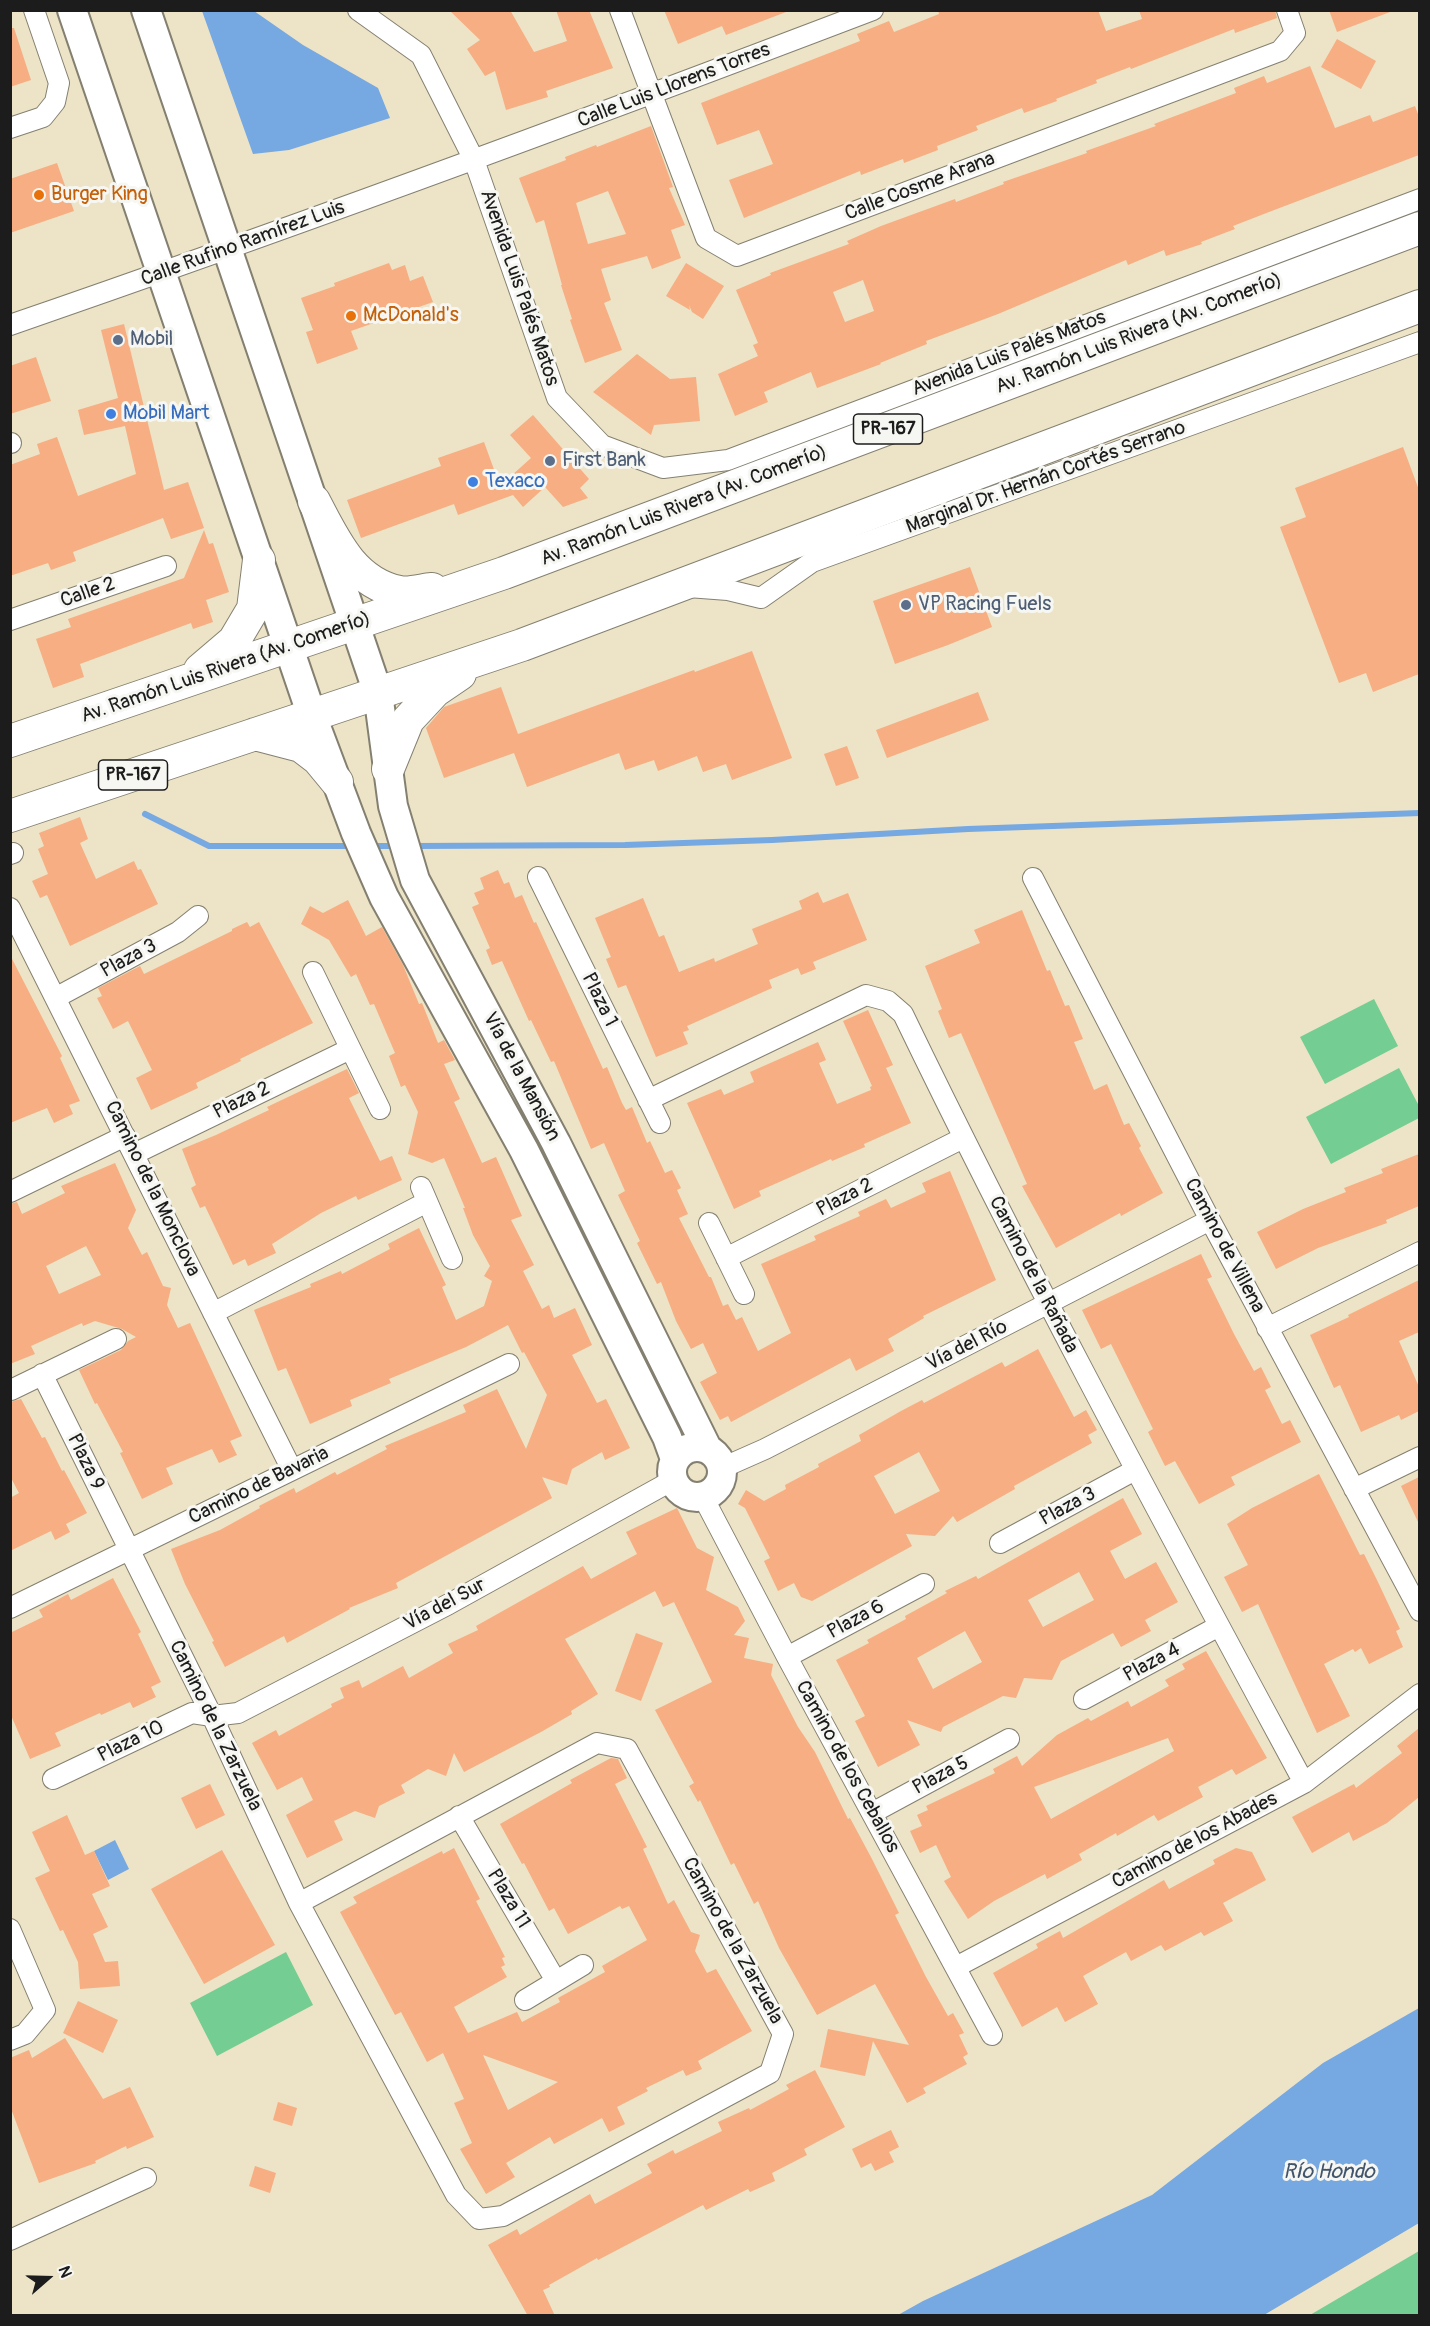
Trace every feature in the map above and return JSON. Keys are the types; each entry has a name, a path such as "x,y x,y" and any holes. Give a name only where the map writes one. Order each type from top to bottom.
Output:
{"main road":[{"name":"Av. Ramón Luis Rivera (Av. Comerío)","path":"10,741 474,584 1419,228"},
{"name":"PR-167","path":"10,816 480,659 1419,306"},
{"path":"314,501 343,556 370,580 401,593 474,584"},
{"path":"186,681 234,641 239,633 253,609 259,560"},
{"path":"388,769 408,720 435,691 480,659"},
{"path":"255,734 301,746 318,759 337,782"}],"street":[{"path":"10,128 43,117 55,102 59,83 34,10"},
{"name":"Vía de la Mansión","path":"72,10 312,716 356,832 384,897 524,1150 667,1437 674,1469"},
{"name":"Vía de la Mansión","path":"146,10 378,693 393,806 415,880 556,1143 715,1458"},
{"name":"Avenida Luis Palés Matos","path":"358,10 422,55 474,160 557,398 602,445 663,468 728,460 1419,199"},
{"path":"621,10 652,95"},
{"name":"Calle Luis Llorens Torres","path":"474,160 873,10"},
{"name":"Calle Cosme Arana","path":"652,95 706,238 737,256 1280,51 1295,33 1287,10"},
{"name":"Calle Rufino Ramírez Luis","path":"10,325 228,250 474,160"},
{"name":"Marginal Dr. Hernán Cortés Serrano","path":"676,587 728,590 761,598 812,562 1419,342"},
{"name":"Calle 2","path":"10,620 166,566"},
{"name":"Plaza 1","path":"538,877 660,1123"},
{"name":"Camino de Villena","path":"1033,878 1209,1220 1419,1611"},
{"name":"Camino de la Monclova","path":"10,908 57,997 292,1470"},
{"name":"Plaza 3","path":"57,997 178,932 198,916"},
{"path":"312,972 380,1109"},
{"name":"Camino de la Rañada","path":"648,1100 866,995 888,1001 903,1014 1048,1304 1304,1784"},
{"name":"Plaza 2","path":"134,1154 350,1049"},
{"path":"10,1192 125,1136"},
{"name":"Plaza 2","path":"726,1258 963,1138"},
{"path":"213,1313 424,1195 452,1259"},
{"name":"Vía del Río","path":"715,1458 765,1449 1209,1220"},
{"path":"709,1223 744,1294"},
{"path":"1267,1328 1419,1252"},
{"path":"11,1390 116,1339"},
{"name":"Camino de Bavaria","path":"10,1608 509,1364"},
{"name":"Plaza 9","path":"42,1374 128,1549"},
{"path":"695,1446 715,1458 722,1480 714,1491 704,1497 694,1498 685,1495 677,1488 674,1469 684,1450 695,1446"},
{"path":"1354,1489 1419,1458"},
{"name":"Vía del Sur","path":"212,1716 238,1713 449,1604 674,1469"},
{"name":"Plaza 3","path":"1000,1543 1135,1470"},
{"name":"Camino de los Ceballos","path":"704,1497 787,1657 992,2035"},
{"name":"Camino de la Zarzuela","path":"128,1549 212,1716 299,1903 456,2195 479,2219 503,2216 770,2073 783,2034 627,1749 597,1743 299,1903"},
{"name":"Plaza 6","path":"787,1657 924,1584"},
{"name":"Plaza 4","path":"1084,1699 1219,1626"},
{"name":"Camino de los Abades","path":"956,1967 1304,1784 1419,1694"},
{"name":"Plaza 10","path":"53,1779 192,1713 212,1716"},
{"name":"Plaza 5","path":"872,1813 1009,1739"},
{"name":"Plaza 11","path":"459,1816 556,1981"},
{"path":"10,1929 45,2010 25,2034 10,2040"},
{"path":"525,2000 583,1965"},
{"path":"10,2240 146,2178"}],"green space":[{"path":"1374,999 1398,1046 1325,1084 1300,1037"},
{"path":"1399,1068 1419,1106 1419,1118 1331,1164 1306,1117"},
{"path":"286,1952 313,2005 217,2056 190,2003"},
{"path":"1419,2251 1419,2315 1310,2315"}],"water":[{"path":"202,11 254,11 303,45 378,88 390,118 289,150 253,154"},
{"path":"115,1840 129,1869 108,1880 94,1851"},
{"name":"Río Hondo","path":"1419,2008 1419,2223 1264,2315 898,2315 923,2301 1152,2195 1323,2063"}],"building":[{"path":"449,10 510,10 534,52 567,41 556,10 589,10 613,68 546,91 548,97 506,110 495,71 485,76 467,49 480,40"},
{"path":"664,10 785,10 786,12 726,35 722,26 678,44"},
{"path":"938,10 1098,10 1106,31 1142,19 1139,10 1275,10 1277,18 1235,33 1234,29 1131,69 1130,67 1096,80 1097,83 1056,99 1057,101 1024,113 1022,108 976,126 978,130 937,146 938,150 904,163 903,159 861,175 860,171 744,218 729,180 773,164 759,130 717,145 701,103 860,41 857,34 889,21 894,32 939,14"},
{"path":"1329,10 1389,10 1390,12 1337,32"},
{"path":"10,28 14,28 31,80 10,87"},
{"path":"1337,39 1376,61 1361,89 1321,67"},
{"path":"1310,66 1335,128 1370,115 1373,122 1415,106 1419,117 1419,155 1233,226 1235,229 1201,242 1202,244 1166,256 1164,250 1128,265 1126,260 998,314 926,341 927,344 881,364 817,388 811,372 764,392 768,402 735,416 718,374 758,356 753,345 758,343 736,290 771,275 770,273 849,244 847,241 881,226 955,199 956,202 1004,184 1003,182 1156,126 1154,124 1236,93 1234,88 1264,76 1267,83","holes":["863,280 874,311 845,322 833,292"]},
{"path":"651,126 673,187 669,188 685,225 671,230 681,258 652,269 647,256 601,269 611,300 604,303 622,350 585,363 570,320 572,319 544,220 536,223 519,178 566,160 565,157 596,145 597,147","holes":["608,191 626,234 588,244 576,203"]},
{"name":"Burger King","path":"57,163 74,211 10,233 10,179"},
{"name":"McDonald's","path":"389,263 392,270 405,265 410,281 423,276 433,302 351,331 358,349 317,364 306,332 313,330 301,298"},
{"path":"686,263 724,286 703,319 692,312 689,305 690,310 666,296"},
{"path":"124,324 164,490 188,482 204,528 171,539 163,518 73,552 76,561 51,570 48,563 10,576 10,465 40,454 37,444 57,437 78,496 136,474 125,426 84,435 78,410 118,398 101,330"},
{"path":"637,354 670,379 696,377 700,421 654,425 651,435 593,392"},
{"path":"36,357 51,401 10,414 10,366"},
{"path":"533,415 589,479 580,488 588,498 563,507 545,487 523,507 513,495 458,515 454,504 361,538 347,500 441,466 438,458 484,442 500,486 531,458 510,435"},
{"path":"1403,447 1419,490 1419,674 1373,692 1366,673 1339,683 1280,527 1306,517 1295,488"},
{"path":"204,530 209,544 213,543 229,592 206,600 213,622 193,629 191,623 80,664 84,677 53,688 36,639 71,627 68,619 184,578"},
{"path":"970,567 992,627 895,664 873,601"},
{"path":"752,651 792,758 732,780 726,764 703,772 697,756 658,771 654,760 625,770 619,753 527,787 514,753 444,778 426,728 444,707 501,687 518,734"},
{"path":"978,692 989,720 887,758 876,730"},
{"path":"847,746 859,778 836,786 824,754"},
{"path":"80,817 88,839 80,843 96,879 134,861 138,870 141,869 158,904 70,946 47,895 40,898 32,881 48,874 38,849 44,846 39,833"},
{"path":"498,870 504,884 509,882 515,898 522,895 603,1069 607,1067 626,1110 632,1107 647,1143 650,1141 665,1173 672,1170 681,1188 677,1190 688,1214 679,1218 711,1277 723,1306 728,1304 736,1320 742,1317 758,1351 791,1333 761,1264 816,1240 814,1236 860,1216 858,1212 886,1199 891,1208 926,1192 922,1183 950,1171 996,1280 923,1316 924,1318 888,1339 894,1351 856,1371 850,1358 731,1422 728,1416 720,1420 700,1382 717,1373 703,1343 691,1349 676,1321 661,1282 657,1284 637,1243 640,1241 618,1195 625,1191 604,1143 591,1149 554,1061 551,1062 531,1020 529,1021 502,961 492,965 486,950 490,948 472,907 479,904 474,893 484,889 480,878"},
{"path":"818,892 823,903 848,893 867,940 813,962 816,969 801,975 798,968 769,980 772,988 687,1026 689,1030 683,1032 688,1044 656,1057 626,985 618,988 606,959 611,957 595,918 643,898 659,937 664,935 679,972 714,958 715,962 758,944 752,929 802,909 799,901"},
{"path":"348,900 366,936 382,927 403,965 419,1004 422,1003 438,1043 444,1040 455,1060 444,1064 460,1099 454,1102 482,1163 496,1157 522,1216 511,1220 534,1265 523,1271 542,1309 549,1305 554,1318 575,1308 592,1345 572,1355 597,1403 606,1399 630,1448 605,1460 602,1452 572,1469 567,1485 542,1477 552,1498 396,1583 398,1588 349,1608 287,1643 284,1636 225,1667 185,1584 171,1549 220,1530 294,1488 296,1493 335,1472 337,1475 387,1449 385,1446 466,1412 463,1405 497,1389 526,1449 547,1395 508,1325 466,1347 389,1379 391,1383 350,1400 352,1406 310,1424 286,1368 278,1371 254,1310 311,1287 310,1284 341,1271 342,1274 390,1249 388,1244 419,1228 446,1285 442,1287 456,1320 484,1306 492,1281 484,1276 490,1266 473,1235 463,1208 465,1208 444,1158 432,1163 408,1154 418,1112 405,1085 401,1087 389,1056 395,1053 374,1004 370,1005 356,974 351,977 329,940 301,924 310,906 323,913"},
{"path":"1022,910 1047,971 1050,970 1065,1006 1069,1005 1083,1039 1074,1042 1094,1090 1107,1084 1124,1125 1129,1123 1141,1146 1139,1148 1163,1193 1121,1216 1120,1213 1056,1248 1022,1186 1027,1184 961,1033 949,1038 938,1011 942,1009 925,966 980,943 974,930"},
{"path":"247,922 250,927 259,922 313,1023 196,1083 198,1088 151,1110 136,1078 152,1070 128,1021 113,1029 97,998 102,996 98,988 140,966 144,974"},
{"path":"10,955 62,1056 60,1058 80,1101 69,1105 73,1114 54,1123 47,1108 10,1123"},
{"path":"868,1010 893,1065 886,1068 911,1123 864,1144 865,1147 832,1161 831,1159 759,1191 761,1196 734,1209 687,1103 721,1089 724,1095 754,1082 750,1072 818,1042 826,1060 819,1063 837,1104 871,1090 872,1086 843,1021"},
{"path":"347,1069 359,1093 349,1098 380,1161 392,1156 402,1180 358,1200 356,1196 321,1213 272,1244 276,1253 248,1266 245,1259 233,1265 205,1206 200,1208 191,1188 196,1185 182,1149 269,1110 267,1107"},
{"path":"1419,1154 1419,1206 1386,1220 1387,1223 1318,1248 1276,1269 1257,1232 1303,1209 1346,1192 1344,1188 1383,1173 1381,1169"},
{"path":"115,1163 136,1210 128,1228 142,1255 147,1252 163,1286 171,1288 167,1305 178,1328 190,1323 242,1436 230,1441 237,1455 219,1463 212,1449 166,1468 173,1484 142,1499 120,1453 123,1452 97,1403 95,1404 79,1370 121,1350 128,1341 136,1337 122,1329 95,1321 83,1326 82,1323 31,1346 35,1354 10,1364 10,1204 17,1202 22,1214 65,1193 61,1186","holes":["86,1246 101,1275 59,1294 46,1266"]},
{"path":"1201,1254 1212,1277 1207,1279 1234,1334 1254,1371 1261,1367 1271,1387 1265,1390 1282,1424 1290,1420 1301,1442 1231,1477 1235,1485 1199,1504 1175,1461 1165,1466 1148,1432 1153,1429 1111,1344 1101,1349 1082,1310"},
{"path":"1419,1280 1419,1332 1399,1341 1419,1387 1419,1411 1401,1420 1399,1415 1361,1432 1340,1385 1334,1388 1310,1335"},
{"path":"1038,1349 1074,1417 1086,1410 1097,1430 1088,1435 1092,1443 1014,1486 1015,1489 957,1522 953,1516 935,1536 906,1534 912,1546 812,1601 801,1597 794,1583 778,1591 764,1561 770,1558 745,1508 738,1504 746,1490 764,1501 786,1489 785,1485 819,1467 818,1464 861,1441 859,1435 901,1411 922,1400 924,1403 1002,1362 1005,1367","holes":["919,1452 940,1491 895,1514 874,1476"]},
{"path":"21,1399 87,1513 66,1524 70,1532 55,1540 51,1531 10,1551 10,1498 19,1493 10,1476 10,1402"},
{"path":"1319,1474 1360,1555 1364,1554 1377,1580 1400,1629 1396,1631 1403,1647 1369,1664 1361,1648 1355,1652 1353,1649 1324,1664 1350,1716 1317,1733 1258,1604 1242,1612 1224,1577 1248,1565 1227,1524 1252,1508"},
{"path":"1419,1477 1419,1524 1401,1486"},
{"path":"1123,1498 1142,1534 1110,1551 1125,1579 1156,1562 1178,1602 1145,1620 1151,1631 1121,1647 1113,1633 1061,1661 1052,1680 1024,1678 1016,1698 1003,1696 943,1727 941,1732 907,1720 920,1745 878,1767 855,1721 865,1716 836,1660 869,1643 867,1640 906,1619 905,1616 947,1593 945,1591 976,1576 978,1579","holes":["1079,1572 1094,1600 1043,1627 1028,1600","965,1631 982,1662 933,1689 917,1658"]},
{"path":"677,1508 697,1548 714,1557 706,1590 738,1607 745,1621 734,1635 749,1638 744,1658 773,1664 771,1675 872,1859 899,1913 895,1915 926,1977 948,2016 953,2013 964,2033 959,2035 968,2054 963,2057 967,2064 923,2088 926,2093 907,2103 873,2041 865,2076 820,2067 828,2029 909,2045 875,1984 817,2015 779,1948 758,1901 754,1904 734,1863 731,1865 700,1800 698,1802 689,1786 694,1783 655,1710 712,1682 674,1602 663,1607 655,1591 565,1639 598,1694 571,1711 572,1714 464,1772 454,1753 446,1776 428,1769 401,1785 405,1793 379,1806 375,1818 355,1811 334,1821 343,1840 307,1858 286,1815 313,1800 302,1777 277,1790 252,1743 276,1730 279,1736 332,1707 331,1704 344,1698 340,1688 359,1680 362,1688 403,1666 409,1678 453,1653 448,1644 478,1630 476,1626 583,1566 591,1579 637,1554 626,1532"},
{"path":"113,1578 141,1632 138,1634 161,1682 151,1687 156,1697 133,1708 130,1702 55,1733 61,1746 30,1759 10,1713 10,1633 43,1617 39,1610 68,1594 71,1600"},
{"path":"636,1633 663,1643 641,1701 615,1691"},
{"path":"1206,1651 1267,1758 1236,1775 1232,1769 1198,1787 1203,1797 1158,1821 1154,1815 1117,1836 1116,1833 1079,1854 1082,1860 1047,1879 1045,1874 994,1901 968,1919 944,1881 951,1877 936,1845 920,1853 910,1831 922,1826 917,1815 928,1810 926,1806 995,1773 993,1769 1017,1756 1022,1766 1057,1735 1088,1718 1091,1721 1128,1701 1131,1707 1169,1686 1165,1680 1185,1669 1182,1664","holes":["1168,1738 1174,1751 1051,1819 1034,1787"]},
{"path":"1419,1728 1419,1797 1387,1823 1353,1841 1349,1832 1312,1853 1292,1817 1354,1784 1356,1788 1402,1753 1397,1746"},
{"path":"611,1758 618,1759 627,1778 615,1784 647,1847 643,1849 668,1904 674,1900 691,1932 700,1935 695,1951 707,1973 716,1969 752,2031 698,2061 702,2069 686,2076 683,2070 646,2088 648,2091 617,2107 625,2124 609,2132 602,2118 554,2144 550,2137 506,2163 515,2177 486,2194 460,2149 472,2143 454,2103 464,2099 443,2053 427,2062 401,2012 395,2015 340,1912 357,1903 353,1897 442,1851 443,1854 454,1848 480,1899 476,1901 505,1957 502,1958 505,1965 501,1967 507,1977 454,2007 468,2033 517,2012 522,2022 560,2002 558,1998 605,1972 602,1966 647,1940 629,1906 622,1909 620,1906 568,1934 554,1908 549,1911 500,1824 572,1783 570,1780","holes":["483,2055 558,2082 508,2110"]},
{"path":"210,1784 225,1815 196,1829 181,1798"},
{"path":"67,1815 85,1855 94,1851 110,1886 92,1894 108,1927 93,1934 105,1962 118,1961 120,1986 80,1989 78,1962 63,1930 60,1931 35,1878 50,1871 32,1832"},
{"path":"1236,1848 1252,1852 1266,1880 1223,1903 1233,1921 1204,1936 1201,1932 1165,1951 1161,1945 1131,1961 1126,1952 1083,1976 1098,2004 1065,2022 1057,2007 1022,2027 993,1973 1038,1948 1036,1944 1060,1931 1063,1938 1164,1880 1169,1889 1215,1864 1213,1860"},
{"path":"222,1850 275,1945 204,1984 151,1889"},
{"path":"78,2001 118,2020 103,2053 63,2033"},
{"path":"65,2038 103,2099 130,2087 154,2137 127,2149 126,2146 95,2161 96,2163 39,2183 10,2106 10,2058 29,2050 32,2058"},
{"path":"815,2070 845,2127 804,2149 807,2155 772,2173 775,2181 750,2192 748,2189 706,2210 703,2205 598,2260 597,2258 549,2285 550,2287 543,2290 555,2316 528,2316 488,2245 517,2229 520,2235 590,2194 595,2204 652,2173 647,2164 673,2150 675,2154 722,2131 718,2122 749,2108 750,2110 789,2089 786,2085"},
{"path":"278,2102 297,2108 292,2126 273,2120"},
{"path":"891,2130 899,2147 889,2152 894,2162 875,2171 871,2163 861,2168 852,2149"},
{"path":"255,2166 276,2173 270,2193 249,2186"}],"waterway":[{"path":"414,846 625,845 772,840 968,829 1420,813"},
{"path":"145,814 209,846 353,846"},
{"path":"369,846 398,846"}],"place":[{"name":"Burger King","path":"39,195"},
{"name":"McDonald's","path":"351,316"},
{"name":"Mobil","path":"118,340"},
{"name":"Mobil Mart","path":"111,414"},
{"name":"First Bank","path":"550,461"},
{"name":"Texaco","path":"473,482"},
{"name":"VP Racing Fuels","path":"906,605"}]}
